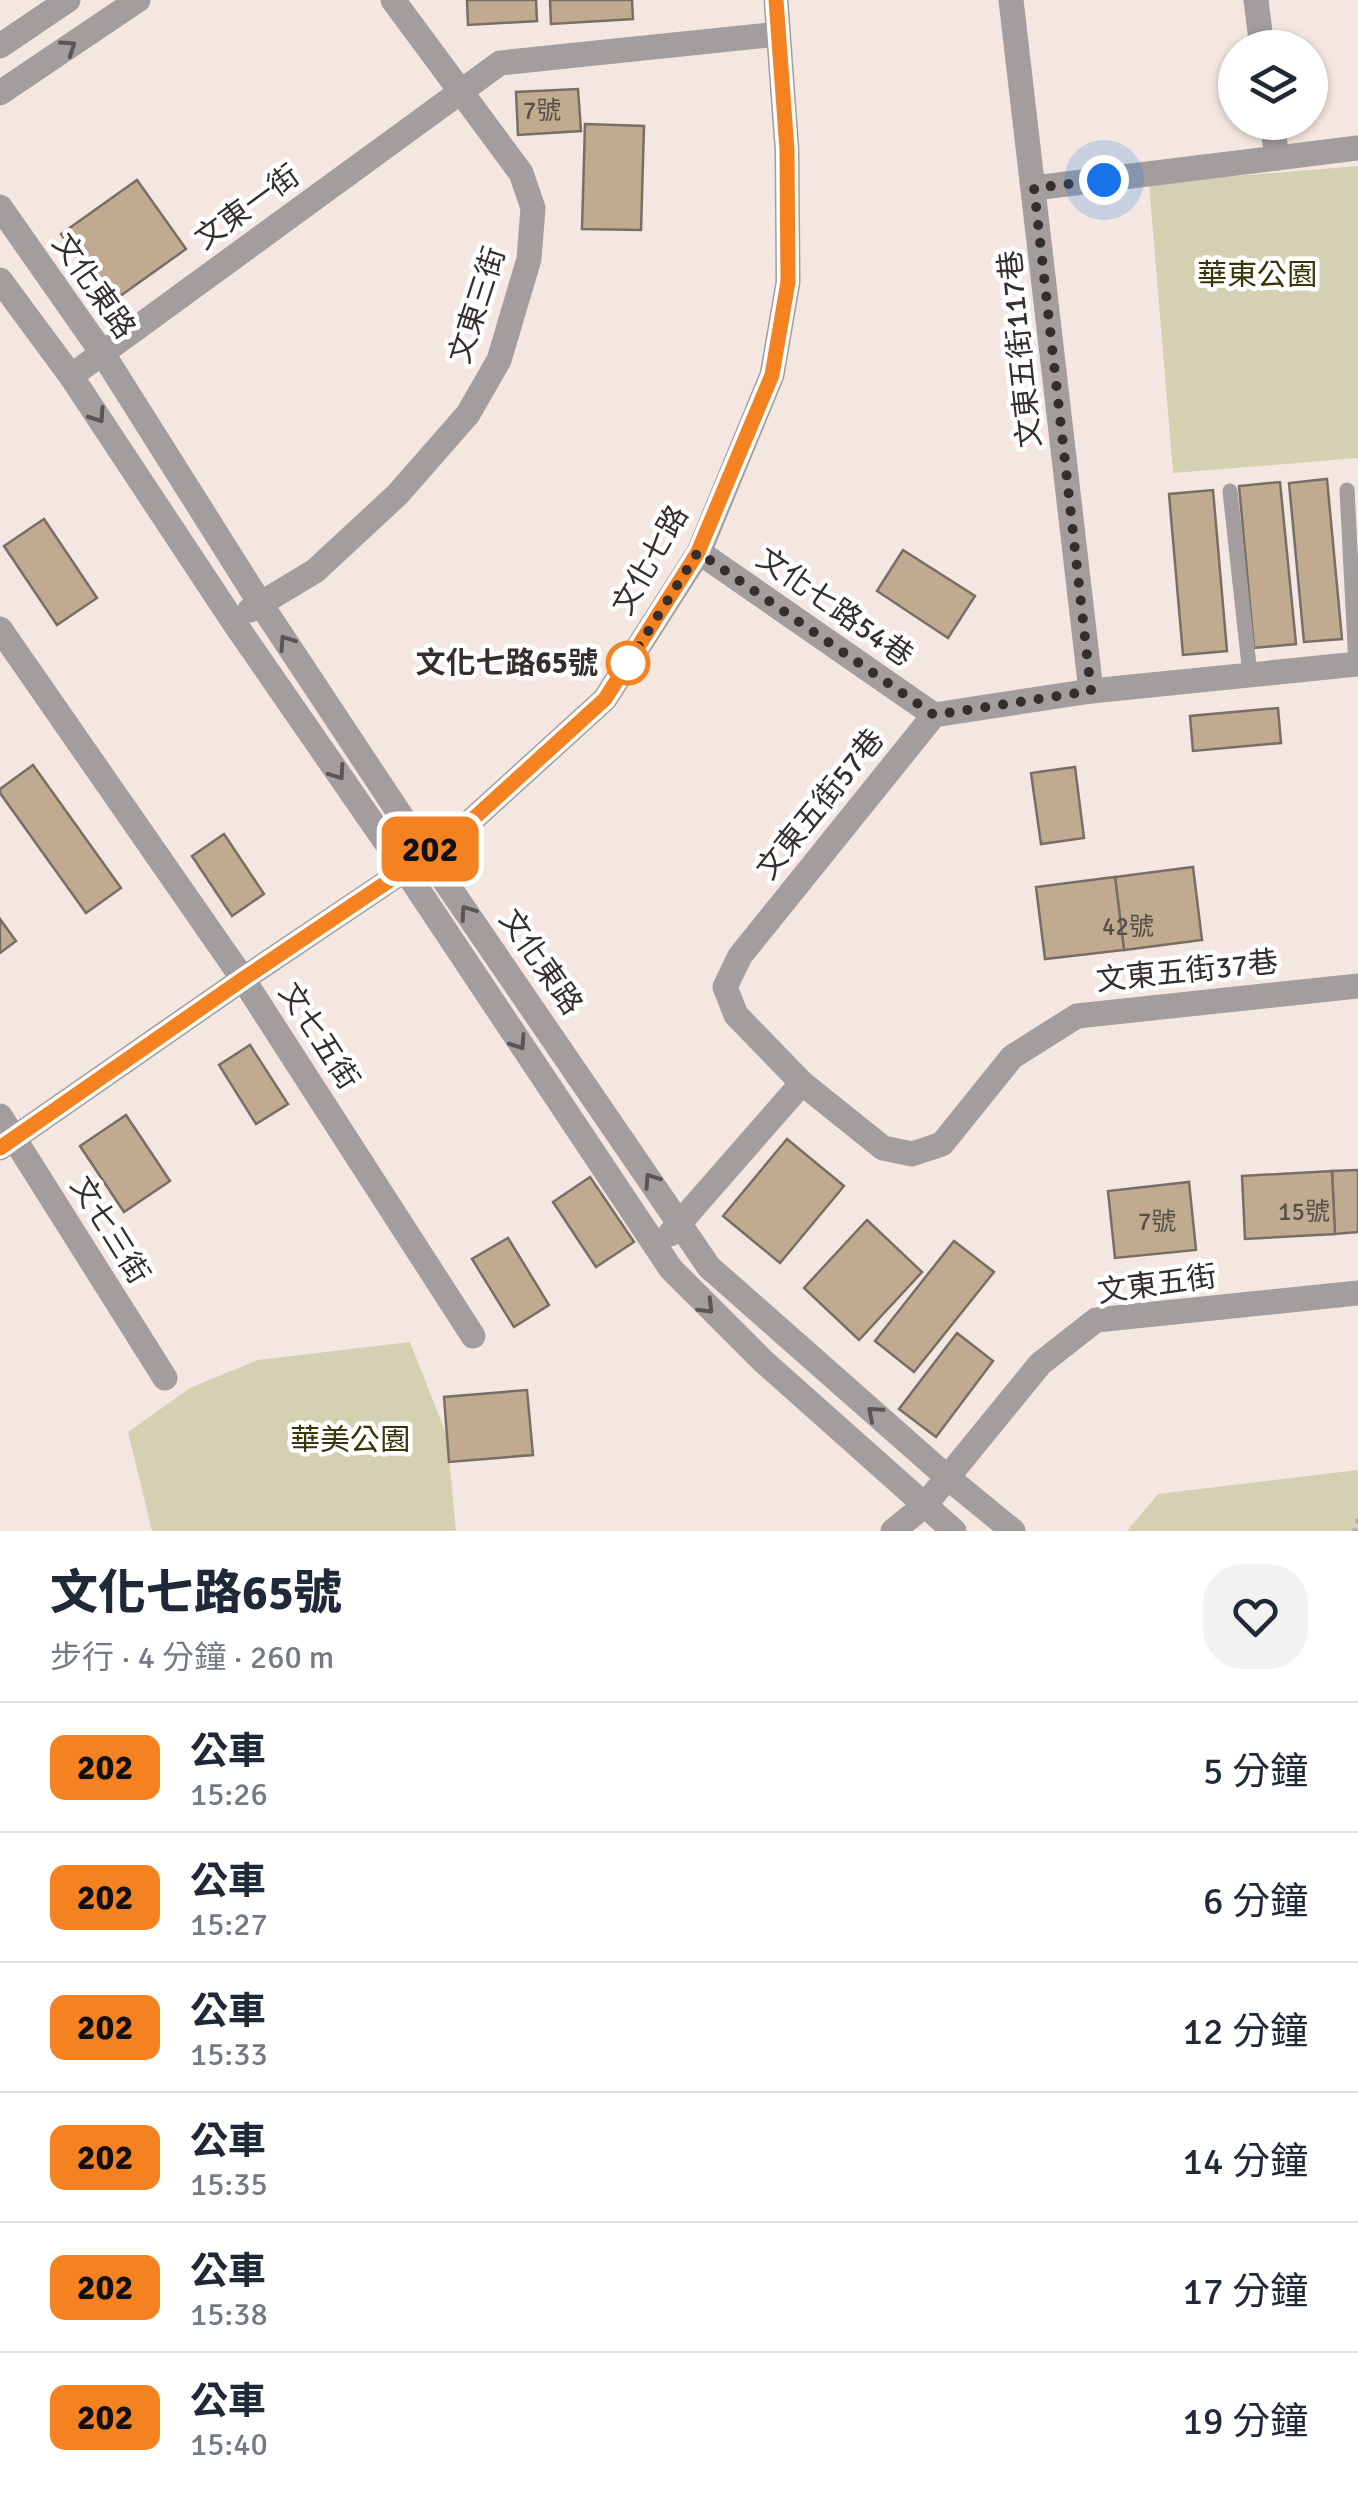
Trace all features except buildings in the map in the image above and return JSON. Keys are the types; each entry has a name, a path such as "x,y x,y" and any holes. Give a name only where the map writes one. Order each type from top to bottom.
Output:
{"street":[{"path":"0,46 68,0"},
{"path":"0,94 138,0"},
{"name":"文東三街","path":"234,621 315,570 398,494 468,414 499,360 529,259 534,208 521,173 393,0"},
{"name":"文化七路","path":"7,1143 462,829 605,699 698,552 772,375 788,282 787,150 776,0"},
{"name":"文東五街117巷","path":"1012,0 1091,691"},
{"path":"1256,0 1260,30"},
{"name":"文東一街","path":"71,376 500,63 778,34"},
{"path":"1274,140 1277,158"},
{"path":"1034,188 1358,148"},
{"name":"文化東路","path":"0,208 102,354 425,852 710,1266 1012,1531"},
{"name":"文化東路","path":"0,280 71,376 671,1269 763,1360 954,1531"},
{"name":"文化七路54巷","path":"698,552 934,715"},
{"name":"文七五街","path":"0,629 243,979 474,1336"},
{"path":"934,715 1091,691 1357,664"},
{"name":"文東五街57巷","path":"802,1083 736,1016 725,987 740,956 934,715"},
{"name":"文東五街37巷","path":"802,1083 882,1148 912,1154 942,1144 1012,1058 1077,1016 1358,986"},
{"path":"656,1248 802,1083"},
{"name":"文七三街","path":"0,1116 7,1143 166,1378"},
{"name":"文東五街","path":"893,1531 925,1505 1040,1364 1096,1320 1358,1293"}],"lane":[{"path":"1347,490 1357,664"},
{"path":"1230,491 1250,675"}],"path":[{"path":"1355,1531 1354,1521 1358,1521"}],"green space":[{"name":"華東公園","path":"1358,166 1358,458 1173,473 1149,183"},
{"name":"華美公園","path":"410,1342 447,1436 456,1531 152,1531 128,1432 190,1388 258,1360"},
{"path":"1358,1470 1358,1531 1127,1531 1158,1494"}],"bus line":[{"name":"202","path":"0,1148 462,829 605,699 698,552 772,375 788,282 787,150 776,0"}],"place":[{"name":"文化七路65號","path":"628,663"}],"route":[{"path":"628,663 624,670 698,552 934,715 1091,691 1034,188 1104,180"}]}
